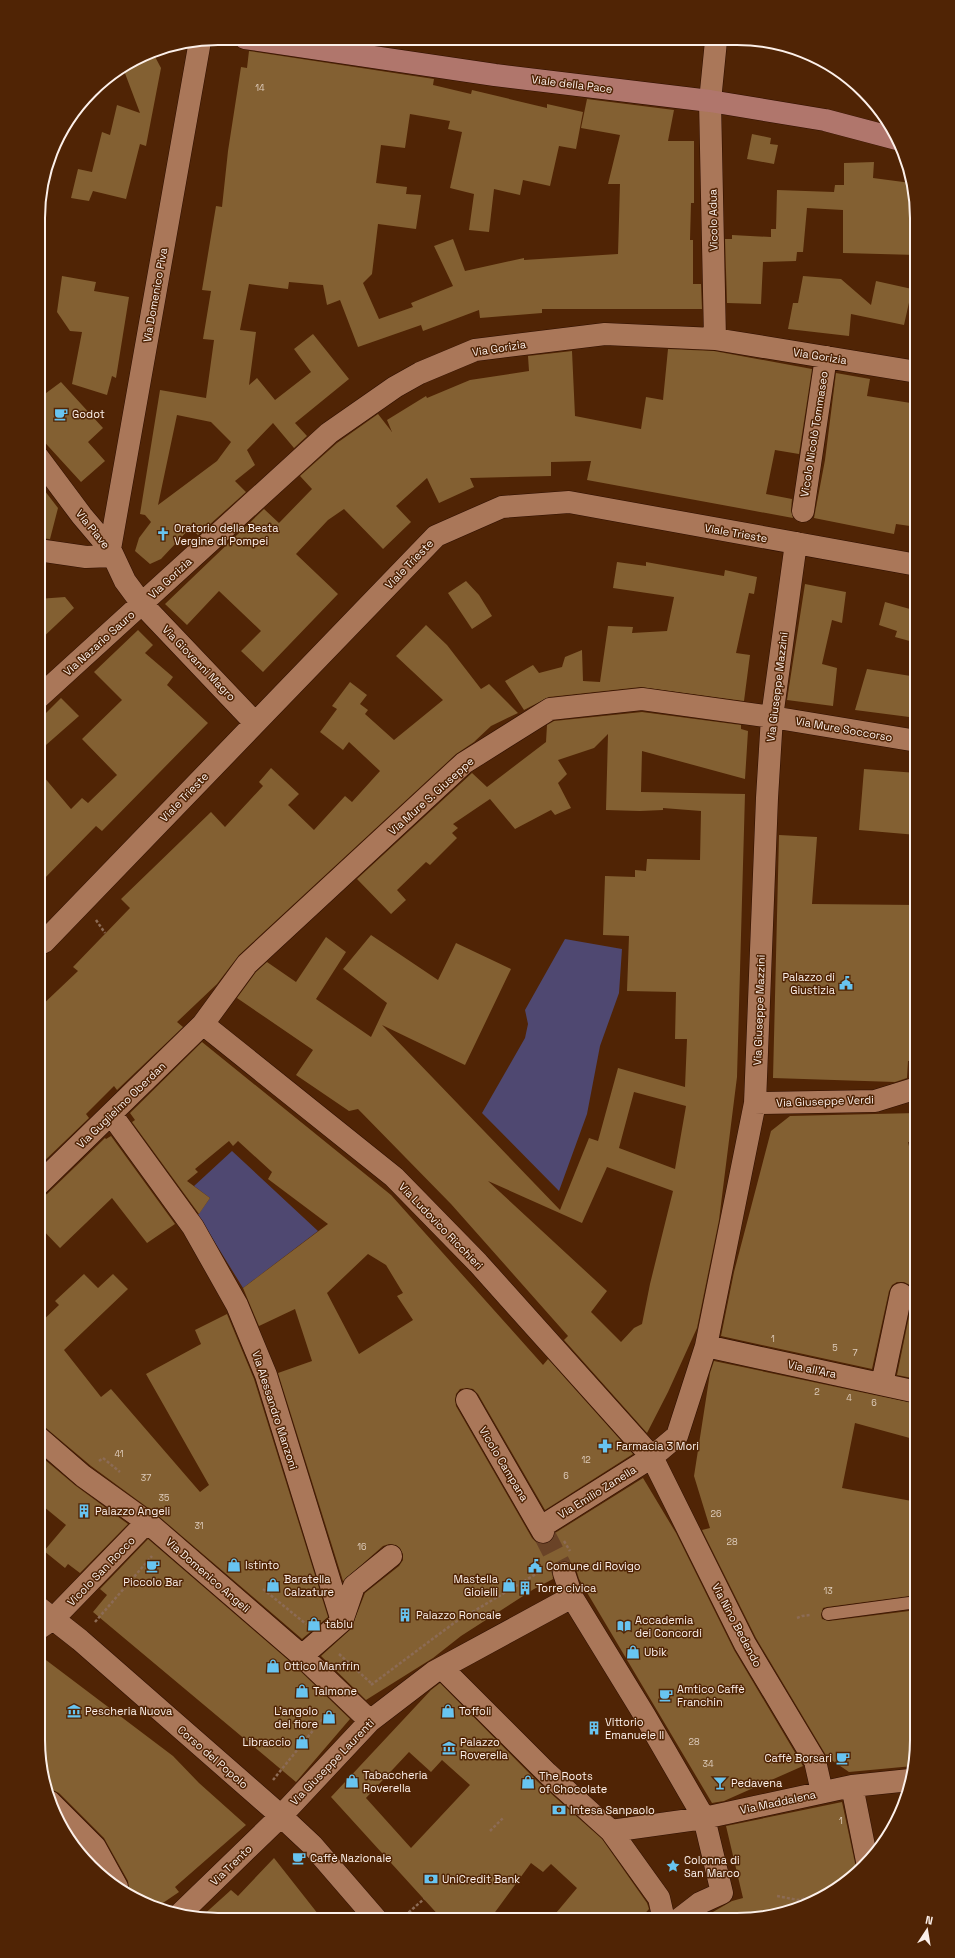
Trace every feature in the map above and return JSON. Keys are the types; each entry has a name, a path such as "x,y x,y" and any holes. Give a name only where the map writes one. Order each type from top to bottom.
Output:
{"street":[{"name":"Viale della Pace","path":"292,45 495,75 710,101 825,120 890,137"},
{"name":"Vicolo Adua","path":"716,45 710,101 716,339"},
{"name":"Via Domenico Piva","path":"111,552 199,46"},
{"name":"Via Gorizia","path":"142,604 329,433 395,387 420,374 475,350 605,334 716,339 910,371"},
{"name":"Vicolo Nicolò Tommaseo","path":"803,511 826,357"},
{"name":"Via Piave","path":"45,466 111,552 125,581 142,604"},
{"name":"Viale Trieste","path":"45,941 436,536 502,507 569,502 910,564"},
{"name":"Via Giuseppe Mazzini","path":"652,1457 677,1436 706,1346 756,1103 767,798 772,716 796,543"},
{"path":"45,551 86,557 111,552"},
{"name":"Via Nazario Sauro","path":"45,692 142,604"},
{"name":"Via Giovanni Magro","path":"142,604 255,723"},
{"name":"Via Mure S. Giuseppe","path":"203,1024 247,964 464,763 550,709 642,699 772,716"},
{"name":"Via Mure Soccorso","path":"772,716 910,740"},
{"name":"Via Guglielmo Oberdan","path":"45,1178 203,1024"},
{"name":"Via Ludovico Ricchieri","path":"203,1024 394,1177 478,1263 652,1457"},
{"name":"Via Giuseppe Verdi","path":"756,1103 875,1101 910,1090"},
{"name":"Via Alessandro Manzoni","path":"111,1114 193,1228 237,1305 266,1375 342,1621"},
{"path":"882,1384 901,1294"},
{"name":"Via all'Ara","path":"706,1346 910,1390"},
{"name":"Vicolo Campana","path":"467,1400 542,1529"},
{"name":"Via Domenico Angeli","path":"45,1443 82,1476 147,1522 302,1656 370,1721"},
{"name":"Via Emilio Zanella","path":"542,1529 652,1457"},
{"name":"Via Nino Bedendo","path":"652,1457 745,1644 814,1762 822,1792"},
{"name":"Vicolo San Rocco","path":"45,1616 147,1522"},
{"path":"302,1656 342,1621 354,1586 391,1556"},
{"path":"559,1566 572,1596 645,1716 704,1818 722,1894 700,1903 687,1913"},
{"name":"Via Giuseppe Laurenti","path":"281,1816 370,1721 434,1672 572,1596"},
{"name":"Corso del Popolo","path":"45,1620 281,1816 312,1845 371,1913"},
{"path":"442,1668 547,1773 611,1831 659,1898 662,1913"},
{"name":"Via Maddalena","path":"611,1831 704,1818 852,1786 905,1780"},
{"path":"852,1786 867,1854"},
{"path":"61,1813 95,1847 110,1875"},
{"name":"Via Trento","path":"184,1910 281,1816"}],"lane":[{"path":"828,1614 910,1603"}],"path":[{"path":"368,1687 454,1623 559,1566 571,1552"},
{"path":"100,1618 154,1554"},
{"path":"339,1653 372,1684"},
{"path":"282,1770 332,1706"},
{"path":"490,1831 504,1817"},
{"path":"777,1896 798,1900 807,1898"},
{"path":"408,1913 424,1899"}],"shaded area":[{"path":"565,939 622,949 619,993 600,1046 587,1114 559,1191 482,1113 525,1038 528,1024 525,1010"},
{"path":"232,1151 318,1231 243,1288 198,1215 210,1198 194,1186"}],"building":[{"path":"249,51 434,79 433,85 471,94 472,90 547,108 547,104 583,112 576,149 559,146 550,186 523,180 520,195 494,189 489,232 469,230 474,194 450,188 462,132 448,129 450,121 410,114 405,148 381,145 376,183 407,187 406,194 421,195 416,229 378,224 372,274 363,283 379,319 413,307 411,303 453,286 434,246 453,239 465,271 524,258 524,260 618,254 620,184 608,184 620,135 581,128 587,99 674,110 668,141 694,141 694,203 691,203 690,240 693,240 693,284 701,284 702,309 542,309 542,313 480,318 479,310 423,331 421,325 358,347 340,300 327,305 323,285 289,282 288,289 249,284 240,330 256,332 249,385 257,378 275,400 311,372 294,349 313,334 349,379 295,423 307,436 294,448 273,423 247,450 255,465 235,481 246,492 198,535 190,528 161,559 150,564 135,551 139,538 151,522 145,515 140,514 160,390 206,398 214,340 203,339 211,291 202,290 216,206 222,207 228,151 241,67 247,68","holes":["177,415 211,422 231,442 217,461 158,505"]},
{"path":"155,57 161,68 146,146 140,144 126,199 93,191 89,201 71,198 78,169 92,172 102,132 110,135 117,105 140,113 125,72"},
{"path":"752,134 771,138 770,144 778,145 774,164 747,159"},
{"path":"874,162 873,178 907,182 910,207 910,255 843,253 843,210 807,208 803,252 797,252 796,261 763,262 761,304 727,303 725,239 732,239 732,235 771,237 771,229 776,229 777,190 834,192 835,185 844,185 844,163"},
{"path":"62,276 96,282 94,291 129,297 116,378 112,376 107,395 72,384 82,332 70,331 57,312"},
{"path":"803,276 841,279 871,305 876,281 910,289 910,298 904,325 851,314 849,336 788,329 793,303 798,303"},
{"path":"668,349 714,351 812,369 799,454 775,450 766,494 792,499 791,510 793,518 587,480 591,461 551,462 551,476 470,478 474,487 439,503 427,478 396,506 411,522 383,549 344,509 328,520 296,554 338,594 263,672 241,651 261,631 219,591 187,625 165,604 264,509 279,523 312,489 300,476 337,443 378,414 392,432 387,420 426,396 427,398 470,380 529,371 528,356 572,351 575,416 641,429 646,397 663,400"},
{"path":"836,373 870,379 867,396 910,403 910,526 896,524 894,534 814,518 825,460"},
{"path":"61,382 103,428 88,442 105,461 81,482 45,443 45,394"},
{"path":"45,491 58,508 50,539 45,539"},
{"path":"617,562 646,566 646,562 724,576 725,570 757,577 754,594 749,593 736,653 750,655 744,701 641,687 549,697 524,710 505,681 533,665 539,673 562,667 565,657 582,650 583,681 600,682 608,626 633,627 632,633 667,631 674,597 613,588"},
{"path":"466,581 479,595 492,616 472,629 448,593"},
{"path":"805,584 846,592 842,623 832,620 822,664 837,668 833,706 787,700"},
{"path":"65,597 74,608 45,635 45,598"},
{"path":"885,602 910,609 910,641 895,637 897,631 879,625"},
{"path":"426,625 447,645 481,689 489,684 518,713 491,726 474,742 456,754 239,955 217,984 177,1022 183,1027 117,1090 114,1086 86,1114 89,1118 45,1160 45,1002 78,971 73,967 130,908 121,899 211,812 225,827 263,786 259,782 271,768 299,794 288,805 314,830 345,796 352,802 380,771 349,742 343,750 320,732 337,709 332,706 350,682 367,695 360,704 368,710 365,714 394,740 443,700 396,656"},
{"path":"138,630 153,645 145,653 173,677 167,685 208,723 102,831 96,826 45,878 45,778 71,809 82,798 88,803 117,775 82,739 122,700 94,672"},
{"path":"867,669 910,676 910,717 855,710"},
{"path":"61,698 79,716 45,746 45,714"},
{"path":"642,712 741,725 741,729 748,731 745,779 642,751 641,792 745,794 737,1077 719,1220 697,1328 668,1392 647,1433 564,1340 568,1336 451,1204 358,1109 349,1111 296,1075 313,1050 237,998 256,972 267,962 296,982 326,937 346,952 316,999 371,1037 387,1003 343,969 371,935 438,980 456,943 511,969 465,1065 382,1025 560,1210 589,1138 598,1141 618,1068 685,1087 687,1039 675,1039 676,992 627,991 629,936 603,935 605,876 635,877 635,870 646,871 647,859 700,860 701,811 663,808 663,810 640,811 606,810 608,734 594,748 558,760 567,774 558,783 571,808 555,815 551,810 515,829 490,799 453,824 458,828 452,833 457,838 430,865 426,862 397,890 406,900 391,914 357,879 472,773 487,787 546,742 547,725 554,721","holes":["634,1092 686,1106 675,1169 619,1148","607,1167 673,1191 650,1284 642,1324 634,1328 621,1342 591,1312 607,1291 488,1181 582,1223"]},
{"path":"864,769 910,772 910,834 859,830"},
{"name":"Palazzo di Giustizia","path":"779,835 817,837 812,904 910,905 910,1061 908,1061 907,1078 895,1082 773,1078"},
{"path":"202,1042 391,1195 543,1365 548,1359 633,1454 545,1510 478,1394 473,1389 460,1389 456,1394 456,1406 532,1538 537,1543 550,1543 554,1539 555,1533 643,1478 676,1533 734,1650 803,1766 724,1801 712,1803 579,1579 576,1569 573,1564 567,1561 560,1561 554,1565 552,1571 553,1579 534,1589 461,1636 433,1658 366,1700 321,1656 351,1629 365,1593 399,1566 403,1560 403,1554 400,1548 396,1545 389,1544 383,1546 343,1581 278,1373 312,1361 295,1309 259,1326 243,1288 328,1224 268,1179 272,1172 238,1141 233,1146 229,1141 195,1169 198,1172 187,1181 210,1198 199,1214 132,1122 135,1120 130,1113","holes":["368,1254 386,1265 403,1293 397,1296 413,1320 359,1354 327,1293"]},
{"path":"910,1113 910,1142 908,1142 910,1150 910,1285 904,1282 897,1282 892,1285 889,1291 872,1369 721,1336 734,1272 771,1131 790,1116"},
{"path":"111,1136 175,1224 147,1243 112,1198 60,1248 45,1232 45,1195 105,1138 106,1139"},
{"path":"84,1274 98,1288 113,1274 128,1289 64,1350 101,1397 111,1389 200,1492 209,1485 146,1374 201,1344 195,1330 227,1314 254,1379 328,1617 302,1639 155,1513 91,1466 45,1428 45,1318 59,1305 55,1301"},
{"path":"910,1312 910,1378 897,1375"},
{"path":"714,1361 910,1403 910,1438 855,1423 842,1488 910,1501 910,1596 827,1607 823,1608 821,1615 822,1619 829,1621 910,1611 910,1751 908,1766 849,1772 827,1757 756,1638 702,1530 710,1528 694,1476 710,1373"},
{"name":"Palazzo Angeli","path":"45,1460 76,1486 128,1524 80,1573 68,1564 65,1568 45,1552 45,1550 66,1525 45,1508"},
{"path":"148,1539 294,1665 350,1719 296,1782 93,1612 107,1595 100,1589"},
{"path":"45,1659 173,1756 199,1783 246,1825 175,1887 179,1892 162,1904 129,1889 128,1881 104,1838 59,1793 53,1790 48,1774 45,1751"},
{"path":"440,1683 538,1782 602,1839 647,1903 649,1909 645,1913 556,1913 577,1888 551,1864 543,1872 531,1863 494,1913 437,1913 331,1797 431,1690","holes":["409,1752 431,1772 442,1760 470,1785 411,1848 366,1798"]},
{"path":"842,1802 856,1865 824,1890 793,1904 760,1912 711,1913 732,1901 743,1898 726,1826"},
{"path":"274,1858 317,1913 206,1913 231,1890 238,1896"}],"tunnel":[{"path":"543,1532 564,1573"}],"place":[{"name":"Godot","path":"61,414"},
{"name":"Oratorio della Beata Vergine di Pompei","path":"163,534"},
{"name":"Palazzo di Giustizia","path":"846,983"},
{"name":"Farmacia 3 Mori","path":"605,1446"},
{"name":"Palazzo Angeli","path":"84,1511"},
{"name":"Istinto","path":"234,1565"},
{"name":"Piccolo Bar","path":"153,1566"},
{"name":"Comune di Rovigo","path":"535,1566"},
{"name":"Baratella Calzature","path":"273,1585"},
{"name":"Mastella Gioielli","path":"509,1585"},
{"name":"Torre civica","path":"525,1588"},
{"name":"Palazzo Roncale","path":"405,1615"},
{"name":"tablu","path":"314,1624"},
{"name":"Accademia dei Concordi","path":"624,1626"},
{"name":"Ubik","path":"633,1652"},
{"name":"Ottico Manfrin","path":"273,1666"},
{"name":"Talmone","path":"302,1691"},
{"name":"Amtico Caffè Franchin","path":"666,1695"},
{"name":"Pescheria Nuova","path":"74,1711"},
{"name":"Toffoli","path":"448,1711"},
{"name":"L'angolo del fiore","path":"329,1717"},
{"name":"Vittorio Emanuele II","path":"594,1728"},
{"name":"Libraccio","path":"302,1742"},
{"name":"Palazzo Roverella","path":"449,1748"},
{"name":"Caffè Borsari","path":"843,1758"},
{"name":"Tabaccheria Roverella","path":"352,1781"},
{"name":"The Roots of Chocolate","path":"528,1782"},
{"name":"Pedavena","path":"720,1783"},
{"name":"Intesa Sanpaolo","path":"559,1810"},
{"name":"Caffè Nazionale","path":"299,1858"},
{"name":"Colonna di San Marco","path":"673,1866"},
{"name":"UniCredit Bank","path":"431,1879"}]}
